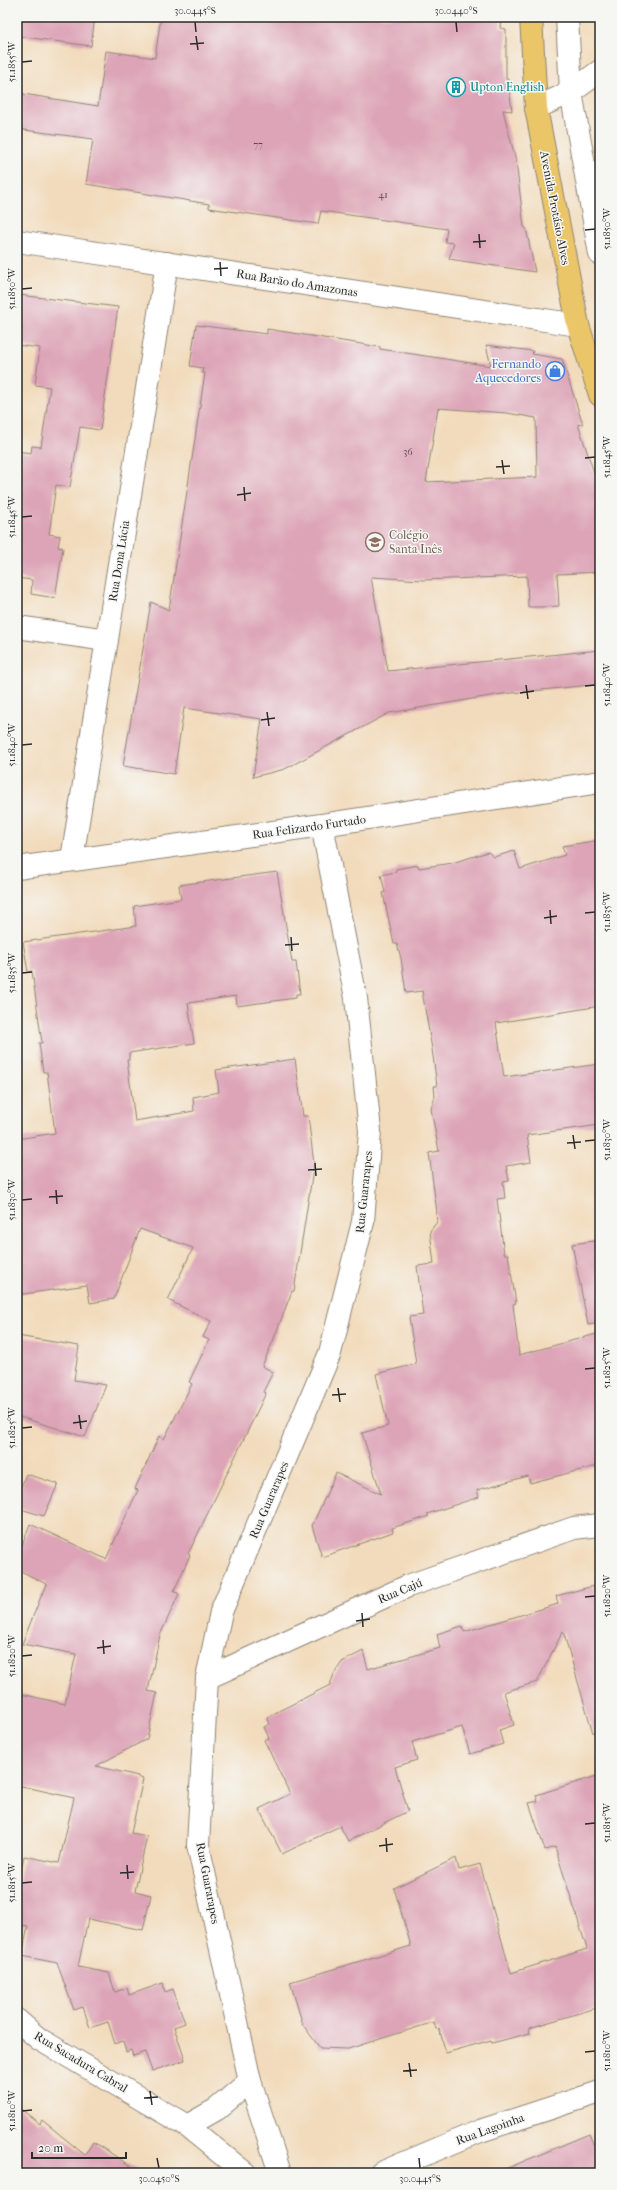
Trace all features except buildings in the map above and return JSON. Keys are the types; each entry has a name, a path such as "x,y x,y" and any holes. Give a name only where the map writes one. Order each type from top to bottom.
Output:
{"main road":[{"name":"Avenida Protásio Alves","path":"530,17 536,108 578,325 600,394"}],"street":[{"path":"567,17 571,92 600,254"},
{"path":"536,108 571,92 600,71"},
{"name":"Rua Barão do Amazonas","path":"17,242 578,325"},
{"name":"Rua Dona Lúcia","path":"72,859 167,263"},
{"path":"17,627 107,640"},
{"name":"Rua Felizardo Furtado","path":"17,868 72,859 322,825 600,782"},
{"name":"Rua Guararapes","path":"280,2173 250,2081 198,1845 207,1678 221,1612 330,1353 363,1222 370,1124 356,998 322,825"},
{"name":"Rua Cajú","path":"207,1678 408,1586 574,1528 600,1525"},
{"name":"Rua Sacadura Cabral","path":"17,2020 39,2039 186,2126 245,2173"},
{"path":"186,2126 217,2109 250,2081"},
{"name":"Rua Lagoinha","path":"381,2173 480,2131 600,2092"}],"place":[{"name":"Upton English","path":"456,87"},
{"name":"Fernando Aquecedores","path":"555,371"},
{"name":"Colégio Santa Inês","path":"375,542"}]}
